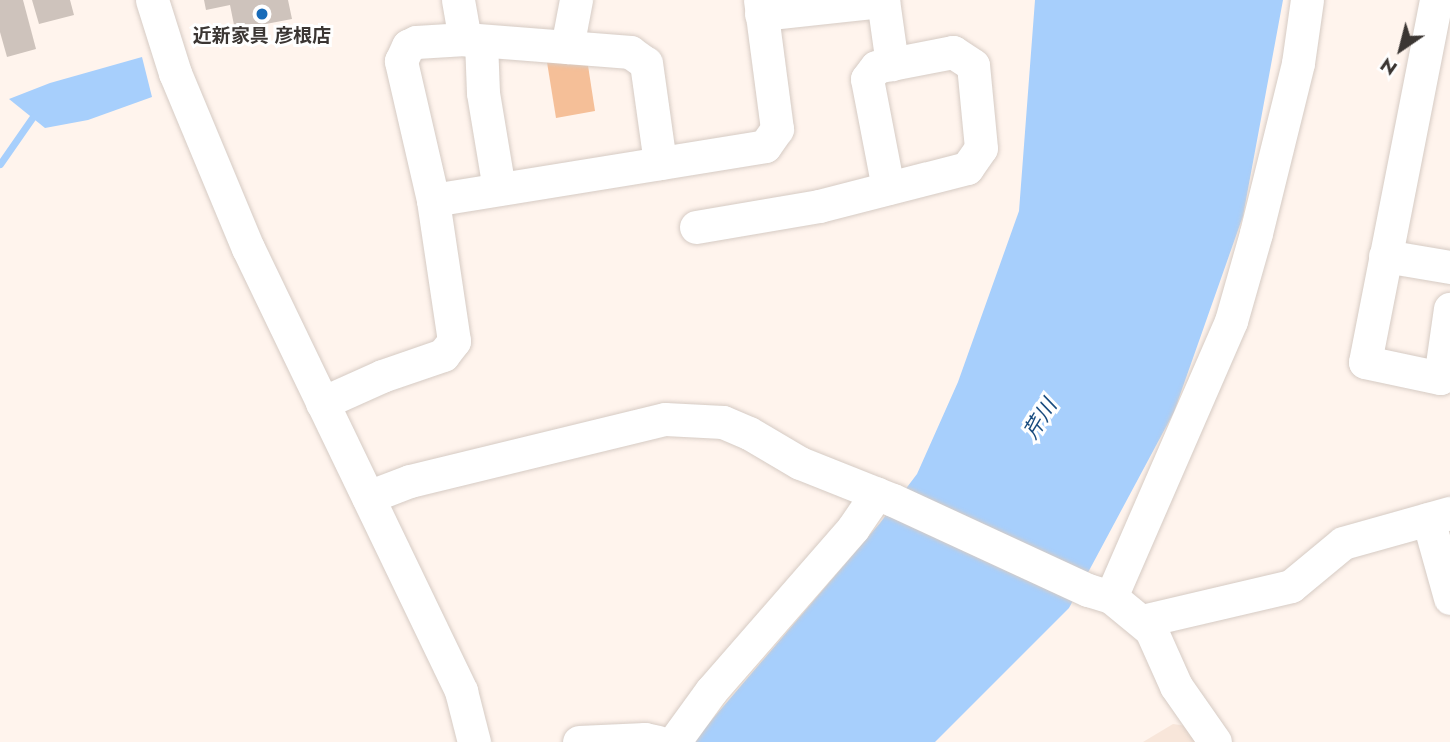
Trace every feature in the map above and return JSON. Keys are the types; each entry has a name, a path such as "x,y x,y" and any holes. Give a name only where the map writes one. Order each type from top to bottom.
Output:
{"street":[{"path":"152,0 175,73 248,248 461,691 474,742"},
{"path":"458,0 473,40 499,189"},
{"path":"567,47 576,0"},
{"path":"433,200 765,146 777,129 761,7 883,0 892,64"},
{"path":"1100,594 1231,321 1295,77 1307,0"},
{"path":"1436,0 1365,362 1440,378 1450,309"},
{"path":"322,403 382,376 443,355 454,341 433,200 414,108 406,95 401,61 403,52 416,42 473,40 631,52 646,63 660,163"},
{"path":"696,227 819,206 967,168 981,148 973,65 953,52 876,67 867,79 888,188"},
{"path":"1385,256 1450,267"},
{"path":"368,498 410,481 665,419 700,419 737,426 800,463 885,497 1100,594 1142,621 1159,645 1176,686 1215,742"},
{"path":"674,742 711,691 853,528 885,497"},
{"path":"1142,621 1291,586 1343,542 1439,516 1450,598"},
{"path":"579,742 645,739 658,742"}],"shaded area":[{"path":"546,56 587,59 595,111 556,118"},
{"path":"1173,724 1194,727 1203,742 1143,742"}],"water":[{"name":"芹川","path":"1035,0 1283,0 1243,216 1174,412 1069,608 935,742 693,742 880,523 917,474 958,382 1019,211"},
{"path":"142,57 152,97 88,120 45,128 9,99 50,83"}],"building":[{"path":"0,0 23,0 36,49 7,57 0,32"},
{"path":"32,0 70,0 74,15 39,24"},
{"name":"近新家具 彦根店","path":"204,0 288,0 292,19 235,30 230,5 206,10"}],"waterway":[{"path":"0,164 32,118"}],"place":[{"name":"近新家具 彦根店","path":"262,14"}]}
